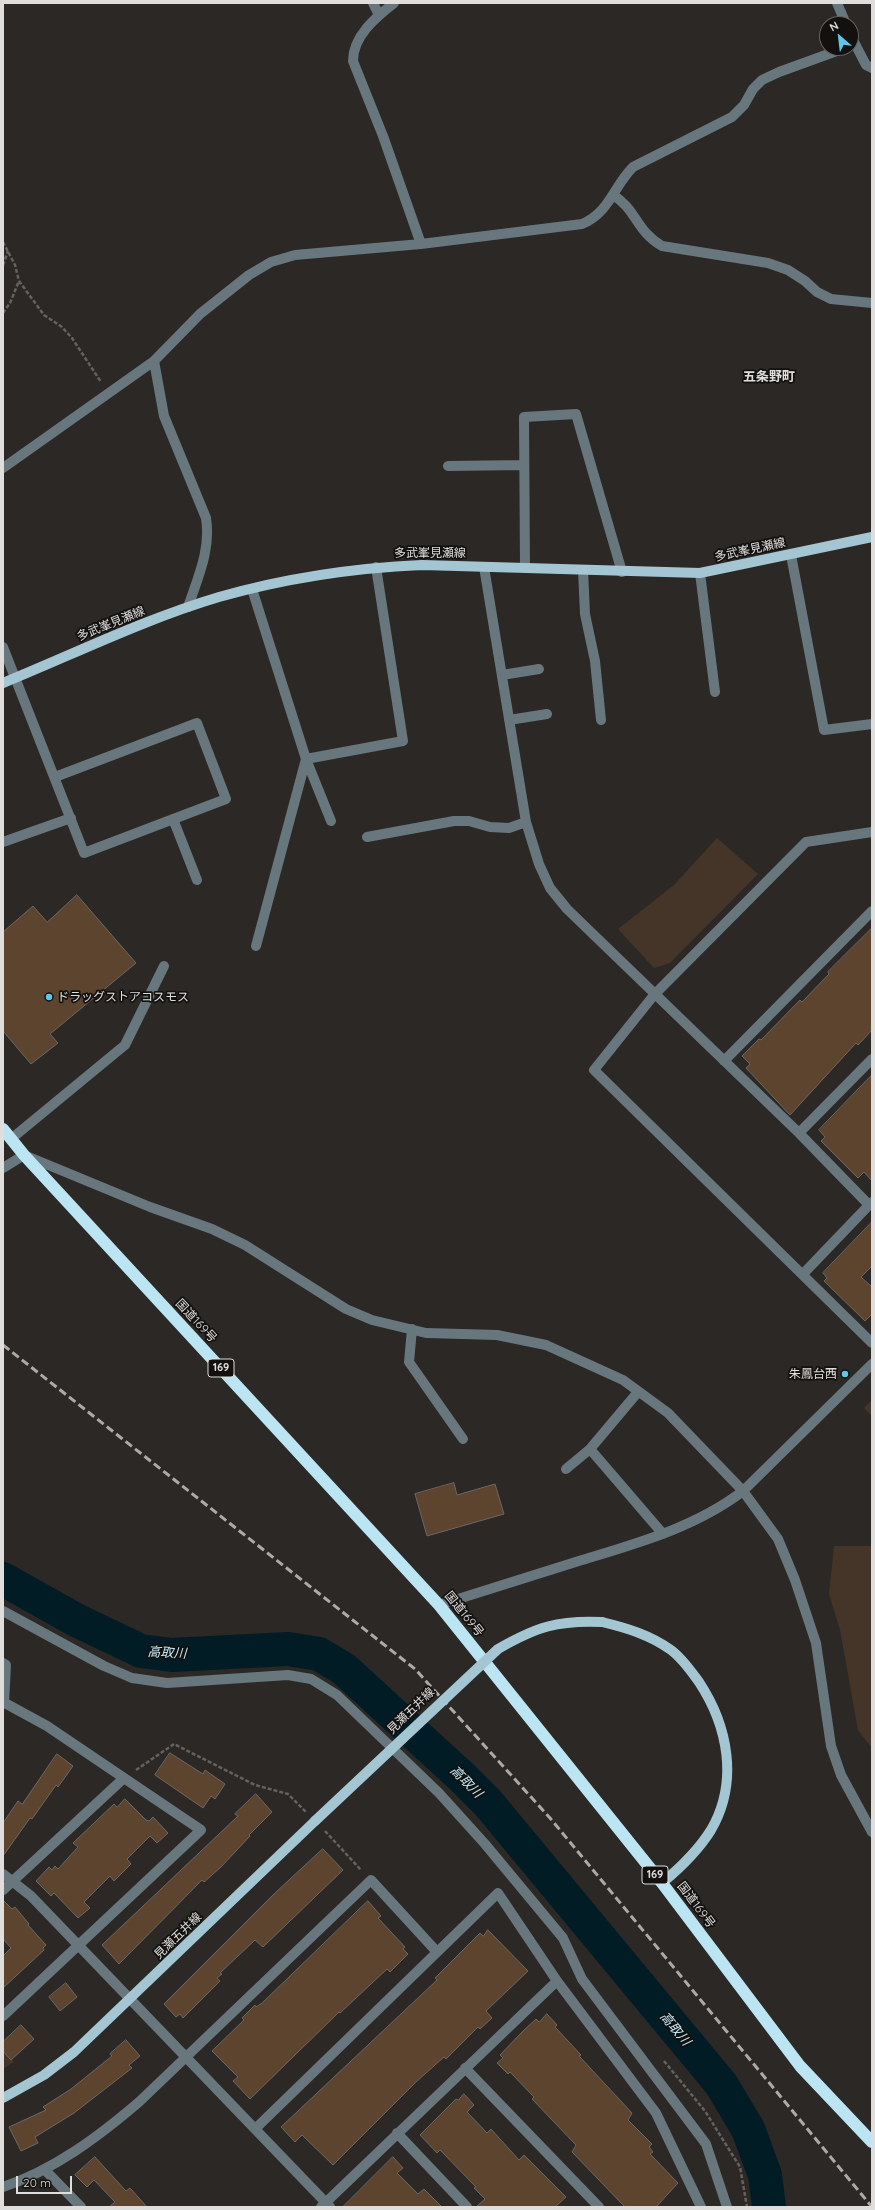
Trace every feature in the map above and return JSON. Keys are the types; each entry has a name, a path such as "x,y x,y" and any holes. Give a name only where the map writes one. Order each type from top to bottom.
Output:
{"highway":[{"name":"国道169号","path":"7,1134 24,1155 440,1605 662,1883 800,2066 872,2142"}],"main road":[{"name":"多武峯見瀬線","path":"3,683 188,607 252,588 327,573 376,567 422,565 622,572 700,573 872,537"},
{"name":"見瀬五井線","path":"3,2098 44,2075 74,2052 315,1821 498,1649 522,1634 548,1625 576,1620 602,1622 624,1627 649,1636 672,1651 690,1669 705,1691 718,1716 726,1744 728,1769 726,1790 711,1830 680,1868 662,1883"}],"street":[{"path":"373,3 379,15"},
{"path":"394,3 379,15 359,38 353,49 353,61 383,136 421,244"},
{"path":"837,3 843,16"},
{"path":"859,55 866,65 872,68"},
{"path":"3,468 109,395 154,361 200,314 249,275 271,262 295,255 421,244 582,224 594,219 604,209 624,176 633,167 732,117 744,105 753,89 762,80 820,56"},
{"path":"613,195 629,208 640,229 649,238 662,246 768,263 788,270 805,281 817,292 831,299 872,303"},
{"path":"154,361 169,430 206,518 209,536 204,558 188,607"},
{"path":"525,568 524,417 576,414 622,572"},
{"path":"448,466 524,465"},
{"path":"791,555 824,730 872,724"},
{"path":"306,759 403,741 376,567"},
{"path":"484,567 526,822 539,864 550,888 567,909 654,995 870,1203 803,1274"},
{"path":"583,570 585,614 596,661 601,720"},
{"path":"700,573 715,692"},
{"path":"252,588 306,759 331,821"},
{"path":"3,647 16,678 54,777 71,818 84,853 226,799 197,724 54,777"},
{"path":"502,675 539,669"},
{"path":"509,720 547,714"},
{"path":"256,946 306,759"},
{"path":"3,842 71,818"},
{"path":"173,819 197,880"},
{"path":"367,837 454,821 469,821 490,827 509,828 526,822"},
{"path":"872,832 806,842 654,995 594,1070 872,1343"},
{"path":"724,1061 872,911"},
{"path":"7,1134 124,1045 164,966"},
{"path":"799,1133 872,1059"},
{"path":"3,1168 24,1155 150,1207 212,1229 245,1245 346,1309 372,1320 426,1333 496,1335 546,1345 623,1380 668,1413 743,1490 778,1539 795,1580 816,1643 832,1746 841,1775 872,1832"},
{"path":"412,1329 410,1362 464,1439"},
{"path":"440,1605 663,1534 700,1518 726,1504 743,1490 872,1364"},
{"path":"566,1469 590,1449 638,1392"},
{"path":"590,1449 663,1534"},
{"path":"3,1611 104,1666 132,1678 167,1683 288,1675 311,1679 337,1695 439,1793 485,1844 563,1938 582,1979 706,2144 727,2207"},
{"path":"3,1663 6,1665 3,1703 46,1726 201,1830 3,2016"},
{"path":"3,1890 124,1778"},
{"path":"3,1874 31,1896 255,2129 326,2206 397,2133 557,1981"},
{"path":"3,2188 45,2170 107,2129 138,2102 371,1880 437,1952"},
{"path":"255,2129 498,1893 557,1981 656,2113 701,2207"},
{"path":"465,2068 599,2207"},
{"path":"397,2133 467,2207"},
{"path":"45,2170 81,2207"}],"path":[{"path":"3,242 8,250 19,281 44,315 62,327 72,338 109,395"},
{"path":"3,265 8,250"},
{"path":"3,313 10,303 19,281"},
{"path":"124,1778 174,1744 255,1785 288,1794 371,1880"}],"shaded area":[{"path":"717,838 758,874 670,963 654,968 618,929 674,885"},
{"path":"872,1400 872,1416 864,1408"},
{"path":"834,1546 872,1546 872,1748 858,1730 840,1630 829,1594"},
{"path":"3,2048 14,2062 3,2069"}],"building":[{"name":"ドラッグストアコスモス","path":"77,895 136,963 50,1034 58,1043 31,1064 3,1031 3,932 33,906 47,922"},
{"path":"872,928 872,1030 858,1045 856,1043 790,1115 746,1068 750,1064 742,1056 759,1039 761,1040 800,1000 802,1002 829,974 828,972"},
{"path":"872,1075 872,1181 864,1172 858,1178 821,1141 825,1137 819,1130"},
{"path":"872,1222 872,1266 861,1277 872,1287 872,1314 865,1321 824,1281 827,1278 823,1273"},
{"path":"454,1483 457,1495 495,1484 504,1514 427,1536 415,1494"},
{"path":"170,1753 203,1774 205,1770 225,1784 215,1799 211,1796 203,1808 155,1775"},
{"path":"57,1754 73,1766 58,1787 56,1785 32,1819 30,1818 3,1856 3,1823 18,1801 22,1804"},
{"path":"256,1794 272,1812 249,1835 250,1836 221,1867 204,1882 202,1880 119,1964 102,1945 238,1816 235,1814"},
{"path":"125,1799 146,1820 149,1821 153,1817 168,1833 157,1843 150,1836 127,1859 131,1864 114,1881 110,1876 84,1902 90,1908 78,1918 54,1893 51,1896 36,1881 49,1867 52,1870 55,1866 58,1869 78,1847 73,1843 114,1804 117,1807"},
{"path":"323,1849 343,1870 263,1947 255,1940 220,1973 222,1974 217,1978 220,1981 183,2018 180,2014 176,2017 164,2004 275,1893"},
{"path":"3,1900 12,1909 15,1907 29,1924 28,1925 46,1945 43,1948 44,1950 3,1988 3,1956 11,1948 3,1939"},
{"path":"368,1901 381,1916 378,1918 405,1947 403,1949 408,1954 390,1972 387,1969 340,2013 339,2012 250,2099 233,2081 238,2077 212,2051 244,2020 242,2018 255,2005 256,2007 262,2003"},
{"path":"488,1930 528,1971 486,2011 492,2018 480,2029 478,2027 446,2059 444,2057 416,2082 333,2165 302,2135 295,2142 281,2127 437,1980 435,1978 480,1933 483,1936"},
{"path":"66,1983 77,1997 60,2011 49,1997"},
{"path":"547,2014 557,2025 555,2027 581,2055 579,2056 632,2113 628,2120 652,2144 649,2147 653,2152 650,2154 678,2183 656,2207 625,2207 572,2152 576,2145 532,2099 534,2097 510,2072 508,2074 497,2063 503,2058 500,2055 523,2031 536,2019 539,2022"},
{"path":"21,2025 34,2039 11,2060 3,2051 3,2042"},
{"path":"126,2040 140,2056 129,2065 132,2068 74,2113 35,2137 38,2143 21,2151 9,2127 46,2110 43,2107 71,2089 112,2056 110,2054"},
{"path":"464,2094 474,2105 467,2112 487,2133 491,2129 519,2160 524,2155 566,2197 555,2207 476,2207 485,2199 474,2188 476,2187 440,2150 437,2153 420,2135 456,2099 458,2100"},
{"path":"95,2157 126,2191 130,2188 147,2207 109,2207 115,2202 94,2180 87,2187 75,2175"},
{"path":"393,2157 403,2168 397,2173 418,2194 424,2189 442,2207 343,2207"}],"waterway":[{"name":"高取川","path":"3,1579 76,1620 141,1651 172,1655 288,1649 319,1654 344,1669 462,1777 488,1803 721,2084 748,2129 765,2175 769,2207"}],"railway":[{"path":"3,1345 415,1669 550,1818 872,2207"}],"place":[{"name":"ドラッグストアコスモス","path":"49,997"},
{"name":"朱鳳台西","path":"845,1374"}],"district":[{"name":"五条野町","path":"769,377"}]}
